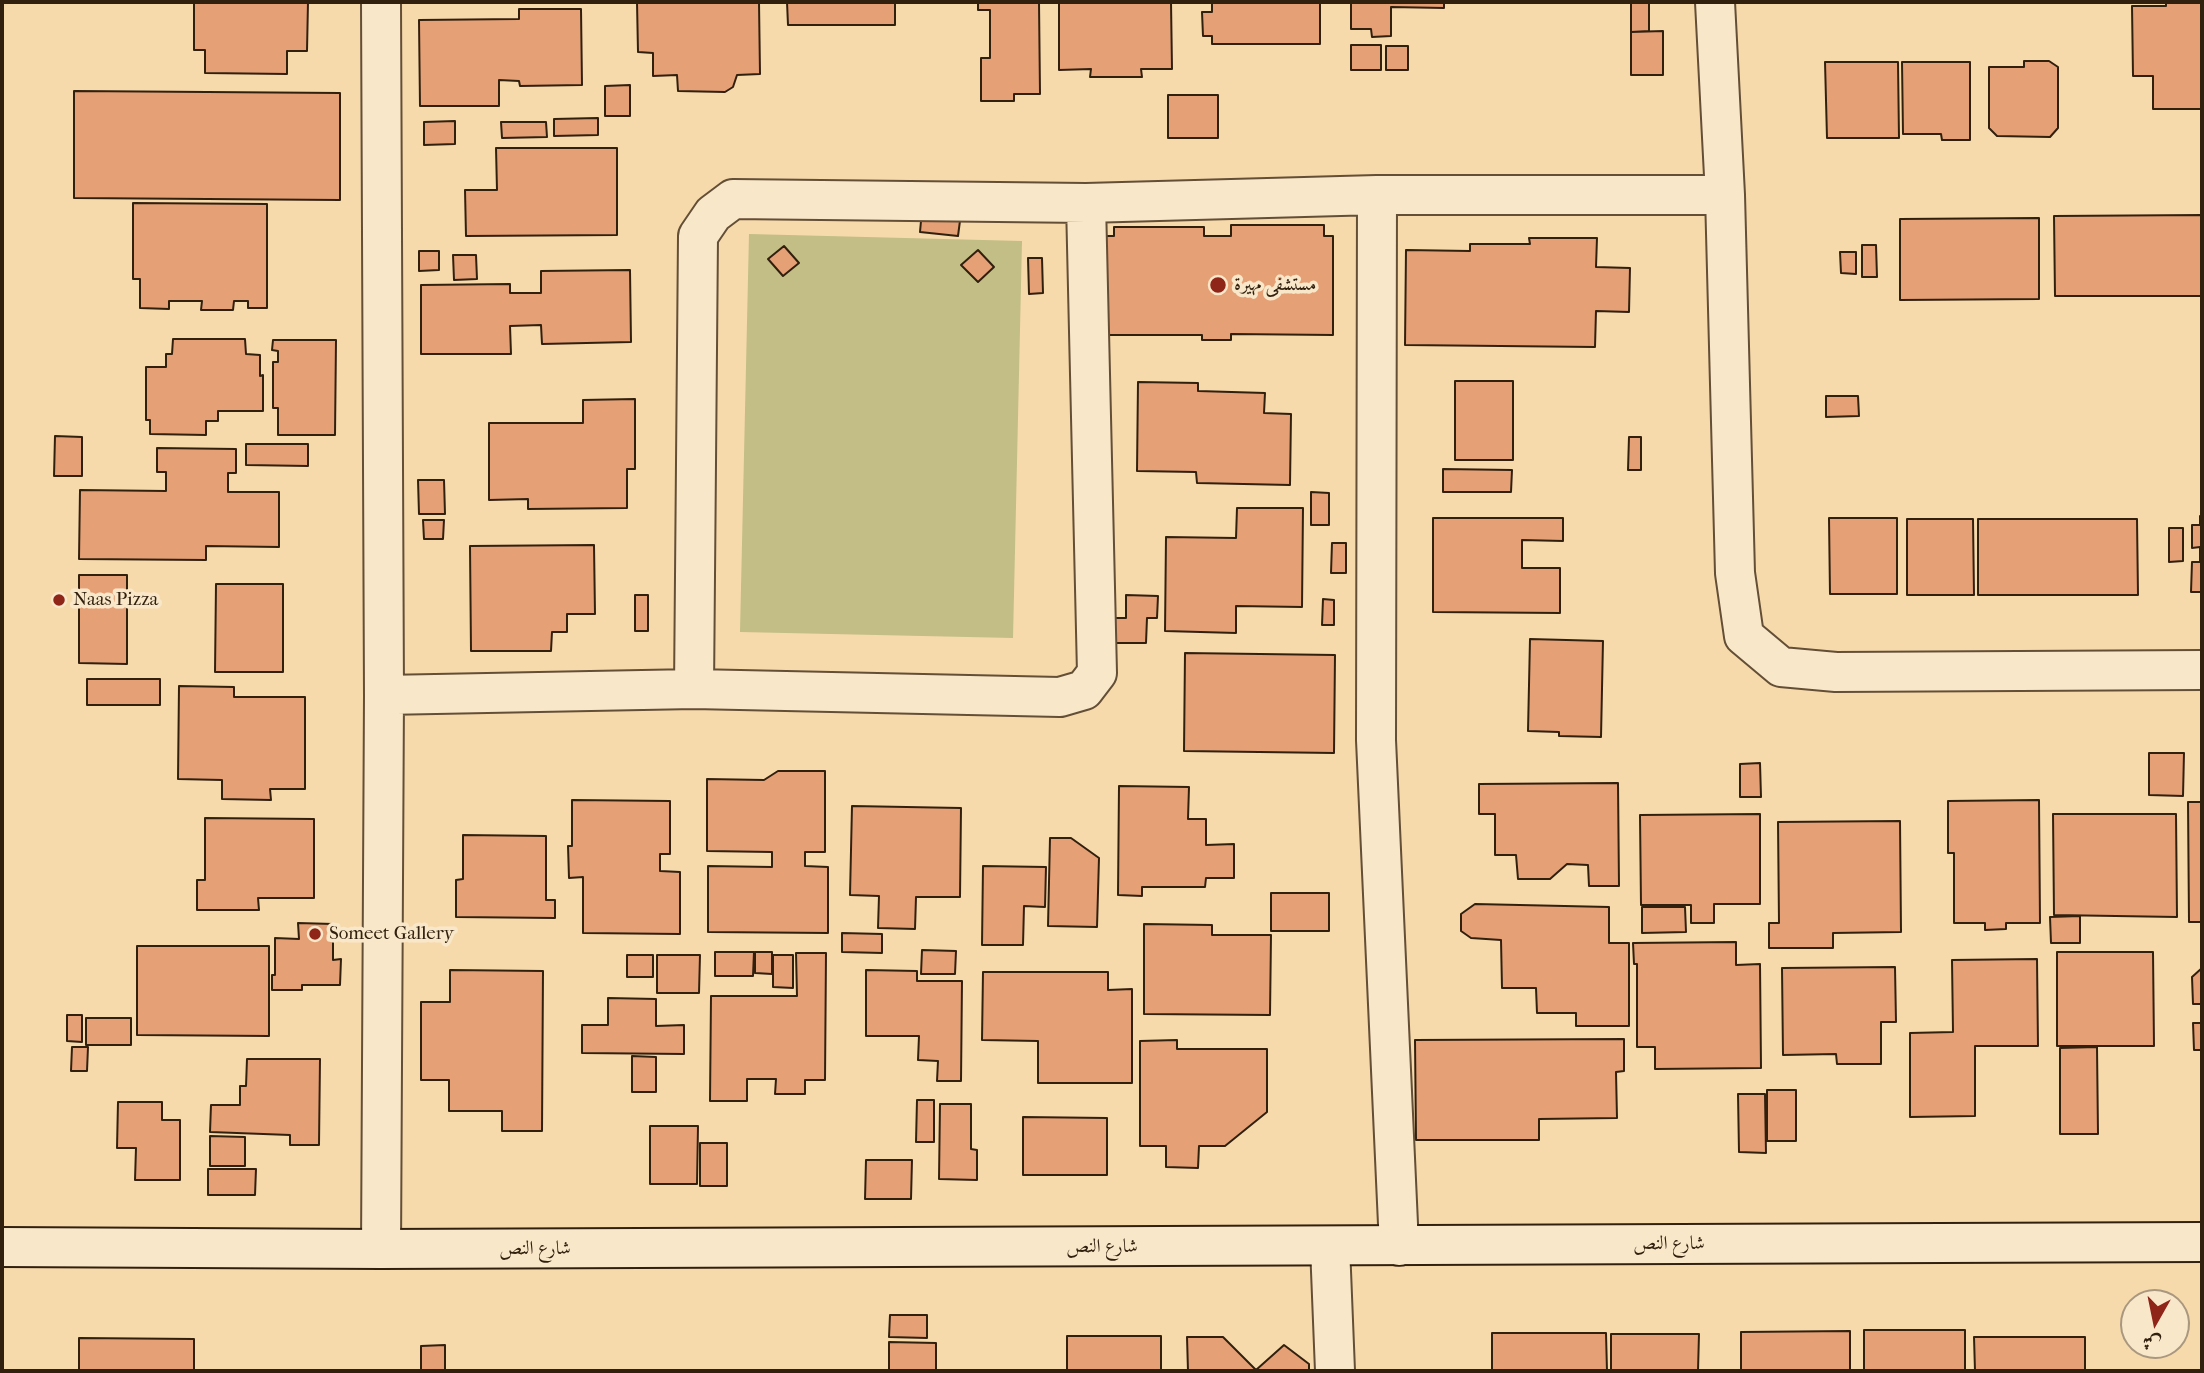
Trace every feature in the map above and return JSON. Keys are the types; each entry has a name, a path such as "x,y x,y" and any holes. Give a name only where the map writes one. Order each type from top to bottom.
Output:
{"street":[{"path":"381,2 384,695 381,1250"},
{"path":"1715,2 1725,195 1735,573 1744,636 1781,667 1836,672 2202,670"},
{"path":"694,689 698,236 713,214 733,199 1086,202 1377,195 1725,195"},
{"path":"1377,195 1376,740 1399,1245"},
{"path":"384,695 694,689 1060,697 1084,690 1097,673 1086,202"},
{"name":"شارع النص","path":"2,1247 381,1250 2202,1242"},
{"path":"1330,1246 1335,1371"}],"shaded area":[{"path":"749,234 1022,241 1013,638 740,632"}],"building":[{"path":"194,2 308,2 307,51 287,51 287,74 205,73 205,50 194,50"},
{"path":"637,2 759,2 760,74 737,75 733,87 725,92 678,91 677,75 653,76 653,53 638,52"},
{"path":"787,2 895,2 895,25 788,25"},
{"path":"978,2 1039,2 1040,94 1014,94 1014,101 981,101 981,58 990,58 990,10 978,10"},
{"path":"1059,2 1171,2 1172,69 1141,69 1142,77 1090,77 1091,69 1059,70"},
{"path":"1212,2 1320,2 1320,44 1212,44 1212,36 1203,36 1202,12 1212,12"},
{"path":"1351,2 1444,2 1444,8 1391,7 1391,36 1372,37 1371,29 1351,29"},
{"path":"1631,2 1649,2 1649,31 1631,32"},
{"path":"2166,2 2202,2 2202,109 2153,109 2153,76 2133,76 2132,6 2166,6"},
{"path":"519,9 581,9 582,85 520,86 519,81 499,80 499,106 420,106 419,20 519,19"},
{"path":"1663,31 1663,75 1631,75 1631,32"},
{"path":"1351,45 1381,45 1381,70 1351,70"},
{"path":"1386,46 1408,46 1408,70 1386,70"},
{"path":"2024,61 2049,61 2058,67 2058,128 2050,137 1997,136 1989,128 1989,67 2024,67"},
{"path":"1825,62 1898,62 1899,138 1827,138"},
{"path":"1902,62 1970,62 1970,140 1942,140 1941,134 1903,134"},
{"path":"630,85 630,116 605,116 605,86"},
{"path":"74,91 340,93 340,200 74,198"},
{"path":"1168,95 1218,95 1218,138 1168,138"},
{"path":"598,118 598,135 554,136 554,119"},
{"path":"455,121 455,144 424,145 424,122"},
{"path":"501,122 546,122 547,137 502,138"},
{"path":"496,148 617,148 617,235 466,236 465,190 497,190"},
{"path":"133,203 267,204 267,308 248,308 248,301 234,301 233,310 201,310 202,301 169,301 169,309 140,308 140,279 133,279"},
{"path":"922,210 961,213 958,236 920,232"},
{"path":"2202,215 2202,296 2055,296 2054,216"},
{"path":"2039,218 2039,299 1900,300 1900,219"},
{"name":"مستشفى مهيرة","path":"1231,225 1324,225 1324,236 1333,236 1333,335 1231,334 1231,340 1202,340 1202,335 1103,335 1103,236 1114,236 1114,227 1204,227 1204,236 1231,236"},
{"path":"1529,238 1597,238 1596,267 1630,268 1629,312 1596,311 1595,347 1405,345 1406,250 1470,251 1470,244 1530,244"},
{"path":"1862,245 1876,245 1877,277 1862,277"},
{"path":"784,246 799,263 783,276 768,259"},
{"path":"978,250 994,267 978,282 961,265"},
{"path":"419,251 439,251 439,270 419,271"},
{"path":"1840,252 1856,252 1856,274 1841,273"},
{"path":"453,255 476,255 477,279 454,280"},
{"path":"1028,258 1042,258 1043,293 1029,294"},
{"path":"630,270 631,342 542,344 541,325 510,326 511,354 421,354 421,285 510,284 510,293 541,293 541,271"},
{"path":"173,339 245,339 246,354 260,355 263,411 218,411 218,421 206,421 206,435 150,434 150,420 146,420 146,367 166,367 166,354 172,354"},
{"path":"273,340 336,340 335,435 278,435 278,408 273,408 273,362 278,362 278,351 272,350"},
{"path":"1455,381 1513,381 1513,460 1455,460"},
{"path":"1138,382 1198,383 1198,391 1265,393 1264,413 1291,414 1290,485 1197,483 1196,472 1137,471"},
{"path":"1826,396 1858,396 1859,416 1826,417"},
{"path":"635,399 635,469 627,469 627,508 528,509 528,499 489,500 489,423 583,423 583,400"},
{"path":"55,436 82,437 82,476 54,476"},
{"path":"1629,437 1641,437 1641,470 1628,470"},
{"path":"246,444 308,444 308,466 246,465"},
{"path":"157,448 236,449 236,473 228,473 228,492 279,492 279,547 206,546 206,560 79,559 80,490 166,491 166,472 157,472"},
{"path":"1443,469 1512,470 1511,492 1443,492"},
{"path":"418,480 444,480 445,514 419,514"},
{"path":"1311,492 1329,493 1329,525 1311,525"},
{"path":"1237,508 1303,508 1302,607 1236,606 1236,633 1165,631 1166,537 1236,538"},
{"path":"2200,516 2202,592 2191,592 2192,562 2200,562 2200,547 2192,548 2192,525 2200,525"},
{"path":"1433,518 1563,518 1563,541 1522,540 1522,568 1560,568 1560,613 1433,612"},
{"path":"1829,518 1897,518 1897,594 1830,594"},
{"path":"1907,519 1973,519 1974,595 1907,595"},
{"path":"1978,519 2137,519 2138,595 1978,595"},
{"path":"423,520 444,520 443,539 424,539"},
{"path":"2169,528 2183,528 2183,561 2169,562"},
{"path":"1332,543 1346,543 1346,573 1331,573"},
{"path":"594,545 595,614 567,614 567,632 552,632 551,651 471,651 470,546"},
{"path":"79,575 127,575 127,664 79,663"},
{"path":"216,584 283,584 283,672 215,672"},
{"path":"635,595 648,595 648,631 635,631"},
{"path":"1126,595 1158,596 1157,618 1147,618 1146,643 1110,643 1110,618 1126,618"},
{"path":"1323,599 1334,600 1334,625 1322,625"},
{"path":"1530,639 1603,641 1601,737 1559,736 1559,732 1528,731"},
{"path":"1185,653 1335,655 1334,753 1184,751"},
{"path":"87,679 160,679 160,705 87,705"},
{"path":"179,686 234,687 234,697 305,697 305,789 270,789 271,800 222,799 222,780 178,779"},
{"path":"2149,753 2184,753 2183,796 2149,795"},
{"path":"1760,763 1761,797 1740,797 1740,764"},
{"path":"778,771 825,771 825,852 805,852 805,866 828,867 828,933 708,932 708,866 772,867 772,852 707,851 707,779 764,780"},
{"path":"1618,783 1619,886 1589,886 1588,865 1567,864 1550,879 1518,879 1516,855 1495,855 1495,814 1479,814 1479,784"},
{"path":"1119,786 1189,787 1188,819 1206,819 1206,845 1234,844 1234,878 1206,878 1205,887 1142,887 1142,896 1118,895"},
{"path":"572,800 670,801 670,854 660,854 660,871 680,872 680,934 583,933 583,877 569,878 568,846 572,846"},
{"path":"2039,800 2040,923 2006,923 2006,929 1985,930 1985,923 1954,923 1954,853 1948,853 1948,801"},
{"path":"2188,802 2202,802 2202,922 2189,922"},
{"path":"852,806 961,808 960,897 916,897 915,929 878,928 879,896 850,895"},
{"path":"1760,814 1760,904 1714,904 1714,923 1691,923 1691,905 1641,905 1640,815"},
{"path":"2053,814 2176,814 2177,917 2054,915"},
{"path":"205,818 314,819 314,898 258,898 259,910 197,910 197,880 205,880"},
{"path":"1900,821 1901,932 1833,933 1833,948 1769,948 1769,923 1779,923 1778,822"},
{"path":"463,835 546,836 546,900 555,900 555,918 456,917 456,880 463,879"},
{"path":"1050,838 1071,838 1099,858 1097,927 1048,926"},
{"path":"983,866 1046,867 1045,907 1024,906 1023,945 982,945"},
{"path":"1271,893 1329,893 1329,931 1271,931"},
{"path":"1475,904 1609,907 1609,943 1629,943 1629,1026 1576,1026 1576,1013 1537,1013 1536,988 1502,988 1501,940 1471,938 1461,931 1461,914"},
{"path":"1642,907 1685,907 1686,932 1642,933"},
{"path":"2080,916 2080,943 2051,943 2050,917"},
{"path":"298,923 333,924 333,960 341,959 340,985 302,985 302,990 272,990 272,975 275,975 275,938 299,939"},
{"path":"1144,924 1212,925 1212,935 1271,935 1270,1015 1144,1014"},
{"path":"842,933 882,934 882,953 842,952"},
{"path":"1736,942 1736,965 1760,964 1761,1068 1655,1069 1655,1047 1637,1047 1637,964 1634,964 1633,943"},
{"path":"137,946 269,946 269,1036 137,1035"},
{"path":"922,950 956,951 955,974 921,974"},
{"path":"715,952 754,952 753,976 715,976"},
{"path":"755,952 772,952 772,974 755,973"},
{"path":"2057,952 2153,952 2154,1046 2057,1046"},
{"path":"796,953 826,953 825,1080 805,1080 805,1094 775,1094 776,1079 747,1079 747,1101 710,1101 711,996 797,996"},
{"path":"627,955 653,955 653,977 627,977"},
{"path":"657,955 700,955 699,993 657,993"},
{"path":"773,955 793,955 793,988 773,987"},
{"path":"2037,959 2038,1046 1975,1046 1975,1116 1910,1117 1910,1033 1953,1032 1952,960"},
{"path":"1895,967 1896,1022 1881,1022 1881,1064 1837,1064 1836,1054 1783,1055 1782,968"},
{"path":"2202,968 2202,1004 2193,1004 2192,977"},
{"path":"450,970 543,971 542,1131 502,1131 502,1111 449,1111 449,1080 421,1080 421,1002 450,1002"},
{"path":"866,970 917,971 917,981 962,981 961,1081 937,1081 938,1061 918,1060 919,1036 866,1036"},
{"path":"983,972 1108,972 1108,990 1132,989 1132,1083 1038,1083 1038,1041 982,1040"},
{"path":"608,998 656,999 656,1026 684,1025 684,1054 582,1053 582,1025 608,1025"},
{"path":"67,1015 82,1015 82,1042 67,1041"},
{"path":"86,1018 131,1018 131,1045 86,1045"},
{"path":"2193,1023 2202,1023 2202,1050 2194,1050"},
{"path":"1624,1039 1624,1071 1616,1072 1617,1118 1539,1119 1539,1140 1416,1140 1415,1040"},
{"path":"1177,1040 1177,1049 1267,1049 1267,1112 1225,1146 1199,1146 1198,1168 1166,1167 1166,1146 1140,1146 1140,1041"},
{"path":"72,1047 88,1047 87,1071 71,1071"},
{"path":"2097,1047 2098,1134 2060,1134 2060,1048"},
{"path":"632,1056 656,1057 656,1092 632,1092"},
{"path":"247,1059 320,1059 319,1145 290,1145 290,1135 210,1132 211,1105 240,1105 240,1086 246,1086"},
{"path":"1767,1090 1796,1090 1796,1141 1767,1141"},
{"path":"1738,1094 1765,1094 1766,1153 1739,1152"},
{"path":"917,1100 934,1100 934,1142 916,1142"},
{"path":"118,1102 162,1102 162,1120 180,1120 180,1180 135,1180 136,1148 117,1148"},
{"path":"940,1104 971,1104 971,1149 977,1150 977,1180 939,1179"},
{"path":"1023,1117 1107,1118 1107,1175 1023,1175"},
{"path":"650,1126 698,1126 697,1184 650,1184"},
{"path":"210,1136 245,1137 245,1166 210,1166"},
{"path":"700,1143 727,1143 727,1186 700,1186"},
{"path":"866,1160 912,1160 911,1199 865,1199"},
{"path":"208,1169 256,1169 255,1195 208,1195"},
{"path":"890,1315 927,1315 927,1338 889,1337"},
{"path":"1864,1330 1965,1330 1965,1371 1864,1371"},
{"path":"1850,1331 1850,1371 1741,1371 1741,1332"},
{"path":"1492,1333 1606,1333 1607,1371 1492,1371"},
{"path":"1611,1334 1699,1334 1698,1371 1611,1371"},
{"path":"1067,1336 1161,1336 1161,1371 1067,1371"},
{"path":"1187,1337 1223,1337 1256,1370 1284,1345 1309,1364 1309,1371 1188,1371"},
{"path":"1974,1337 2085,1337 2085,1371 1975,1371"},
{"path":"79,1338 194,1339 194,1371 79,1371"},
{"path":"889,1342 936,1343 936,1371 889,1371"},
{"path":"445,1345 445,1371 421,1371 421,1346"}],"place":[{"name":"مستشفى مهيرة","path":"1218,285"},
{"name":"Naas Pizza","path":"59,600"},
{"name":"Someet Gallery","path":"315,934"}]}
